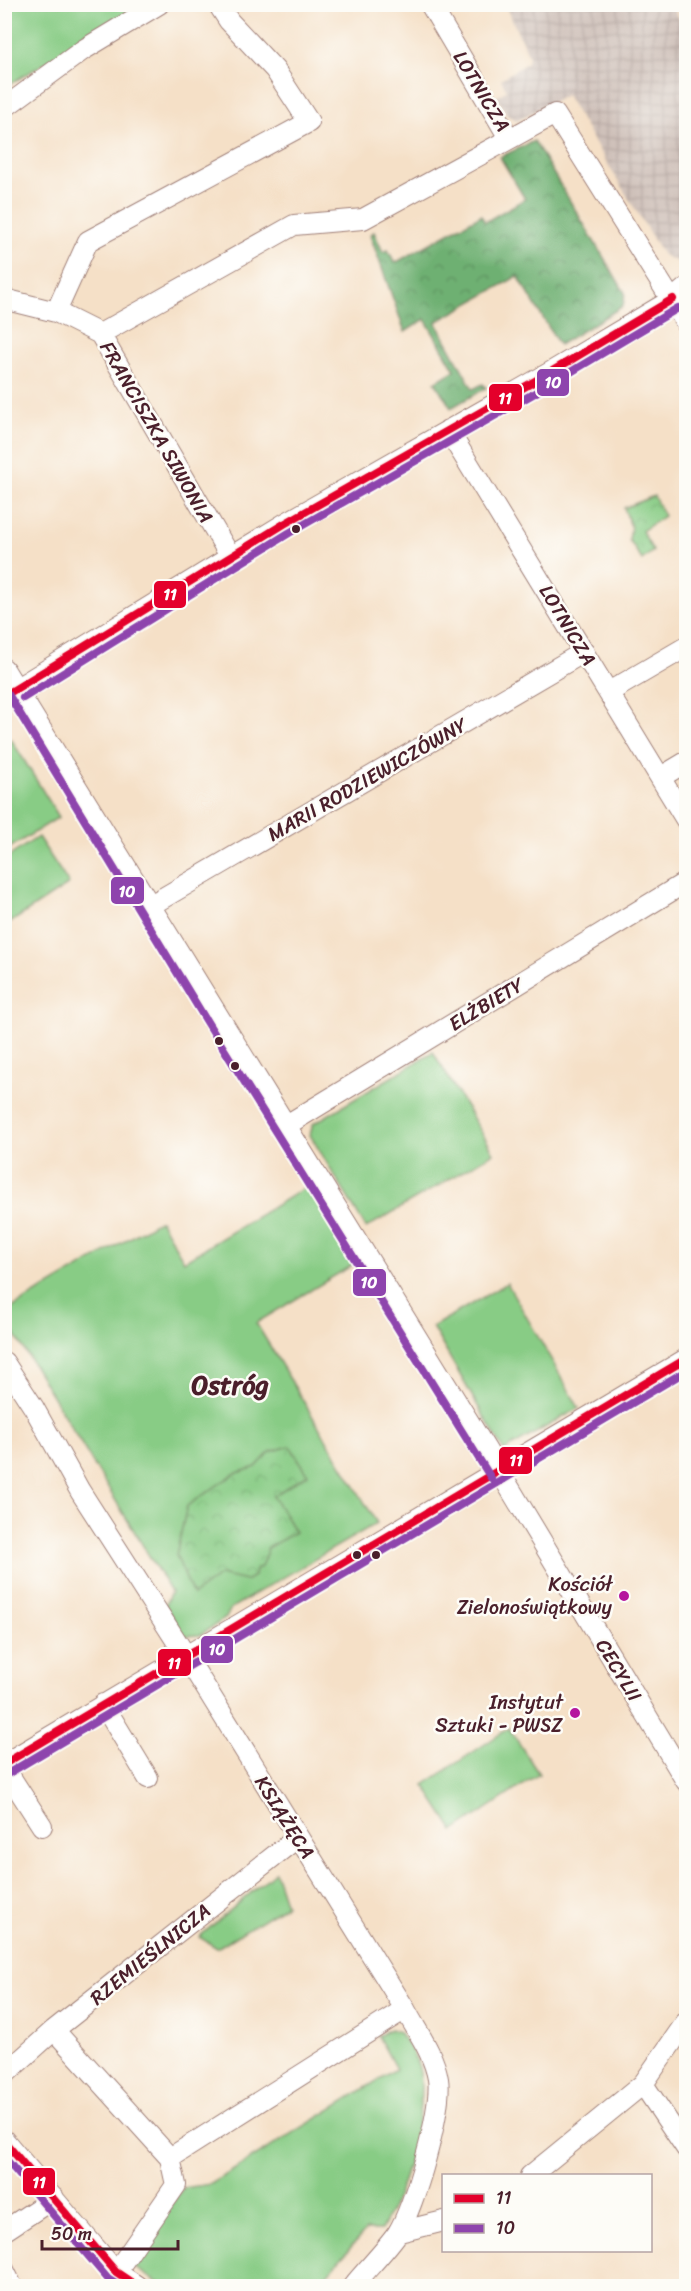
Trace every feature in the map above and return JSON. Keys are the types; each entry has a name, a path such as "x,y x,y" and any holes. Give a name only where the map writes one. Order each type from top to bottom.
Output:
{"street":[{"path":"4,108 83,50 159,4"},
{"path":"56,312 88,241 309,122 275,70 228,21 218,4"},
{"name":"LOTNICZA","path":"430,4 509,138 555,114 680,294 687,324"},
{"path":"100,334 294,225 363,219 509,138"},
{"path":"11,692 230,556 549,373 680,294"},
{"name":"FRANCISZKA SIWONIA","path":"4,299 56,312 100,334 230,556"},
{"name":"LOTNICZA","path":"448,430 687,820"},
{"path":"609,692 687,647"},
{"name":"MARII RODZIEWICZÓWNY","path":"151,905 584,652"},
{"name":"CECYLII","path":"4,669 11,692 151,905 687,1781"},
{"path":"661,777 687,762"},
{"name":"ELŻBIETY","path":"285,1126 687,882"},
{"path":"42,1826 4,1765 103,1704 500,1472 687,1359"},
{"name":"KSIĄŻĘCA","path":"4,1362 34,1408 80,1491 186,1656 405,2008 431,2059 438,2080 437,2110 424,2165 399,2232 353,2286"},
{"path":"103,1704 148,1778"},
{"name":"RZEMIEŚLNICZA","path":"4,2075 54,2030 298,1837"},
{"path":"170,2158 405,2008"},
{"path":"531,2174 643,2084 687,2022"},
{"path":"54,2030 170,2158 176,2185 116,2272"},
{"path":"643,2084 687,2148"},
{"path":"4,2140 116,2272 137,2286"},
{"path":"4,2231 54,2198"},
{"path":"399,2232 442,2221"},
{"path":"4,2270 12,2286"}],"shaded area":[{"path":"505,5 672,5 686,33 686,261 682,264 663,255 566,95 517,120 507,115 497,97 507,90 501,79 527,63 529,56"}],"green space":[{"path":"5,4 143,5 5,87"},
{"path":"534,141 625,293 623,306 559,345 518,276 436,322 473,389 483,384 486,388 451,408 435,382 455,370 425,319 405,332 370,235 374,232 383,252 388,250 395,263 481,215 485,222 525,199 500,157"},
{"path":"654,496 664,516 642,531 653,551 642,560 629,540 631,527 624,508"},
{"path":"11,739 59,817 5,851 5,743"},
{"path":"38,837 69,884 5,926 5,859"},
{"path":"433,1052 494,1153 366,1228 310,1135 313,1124"},
{"path":"309,1185 356,1263 256,1323 377,1523 231,1608 226,1618 200,1635 184,1636 165,1605 171,1592 5,1318 5,1312 160,1220 184,1261"},
{"path":"507,1283 579,1408 504,1451 432,1327"},
{"path":"290,1446 308,1474 273,1496 295,1532 268,1548 261,1567 255,1570 254,1576 246,1581 220,1575 193,1595 176,1555 187,1506 234,1474 256,1467 270,1452"},
{"path":"509,1728 539,1774 454,1831 424,1785"},
{"path":"275,1872 286,1905 217,1948 199,1937"},
{"path":"390,2029 399,2032 412,2051 420,2073 421,2086 416,2133 408,2166 397,2197 381,2230 366,2230 317,2286 163,2286 133,2266 157,2225 183,2188 211,2184 396,2069 378,2036"}],"transit line":[{"name":"11","path":"4,696 284,524 549,373 673,299"},
{"name":"10","path":"23,698 289,533 554,382 678,308"},
{"name":"10","path":"8,694 209,1025 491,1478"},
{"name":"11","path":"4,1764 686,1359"},
{"name":"10","path":"9,1773 686,1371"},
{"name":"11","path":"4,2141 116,2272 137,2286"},
{"name":"10","path":"4,2157 108,2279 119,2286"}],"place":[{"name":"Kościół Zielonoświątkowy","path":"624,1596"},
{"name":"Instytut Sztuki - PWSZ","path":"575,1713"}],"district":[{"name":"Ostróg","path":"230,1385"}]}
